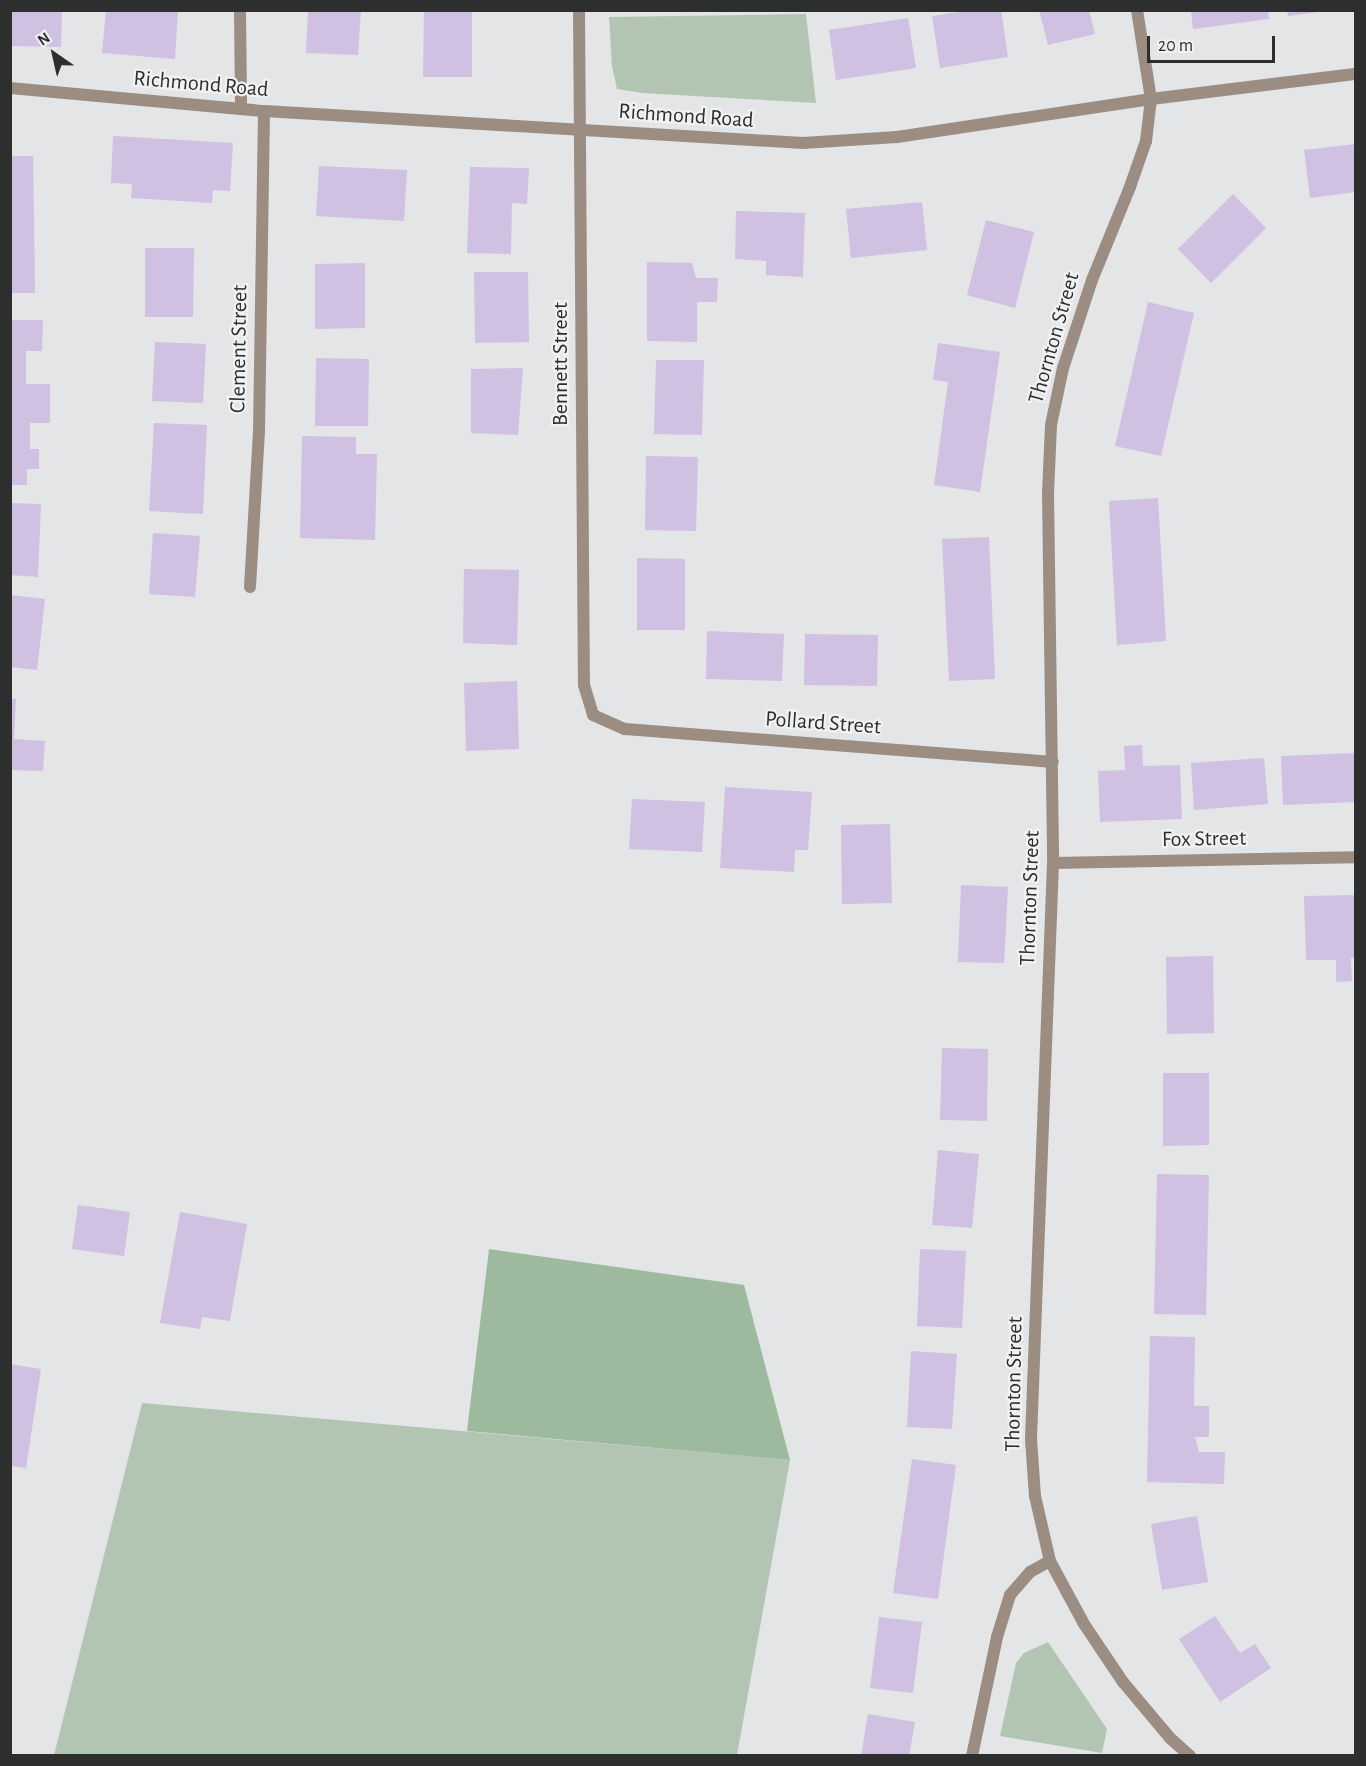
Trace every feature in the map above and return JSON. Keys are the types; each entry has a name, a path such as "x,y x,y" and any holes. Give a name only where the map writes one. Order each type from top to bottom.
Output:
{"street":[{"path":"240,10 241,109"},
{"name":"Bennett Street","path":"579,10 584,685 593,715"},
{"name":"Thornton Street","path":"1137,10 1151,99 1146,141 1092,280 1063,368 1052,425 1048,493 1053,863 1031,1439 1035,1496 1050,1561 1084,1624 1123,1682 1170,1738 1190,1755"},
{"name":"Richmond Road","path":"10,88 264,111 803,143 897,137 1151,99 1356,74"},
{"name":"Clement Street","path":"250,587 259,431 264,111"},
{"name":"Pollard Street","path":"593,715 625,729 1053,762"},
{"name":"Fox Street","path":"1053,863 1356,857"},
{"path":"972,1755 997,1637 1010,1595 1030,1572 1050,1561"}],"green space":[{"path":"806,14 816,103 642,93 617,89 612,66 609,17"},
{"path":"489,1249 744,1285 790,1460 467,1431"},
{"path":"142,1403 790,1460 737,1755 54,1755"},
{"path":"1048,1642 1107,1729 1102,1753 1000,1736 1016,1663 1024,1653"}],"building":[{"path":"10,10 62,10 61,47 10,46"},
{"path":"106,10 178,10 175,59 102,53"},
{"path":"308,10 361,10 358,55 306,53"},
{"path":"424,10 472,10 472,77 423,77"},
{"path":"972,10 1001,10 1008,57 940,68 932,16"},
{"path":"1039,10 1089,10 1095,34 1048,45"},
{"path":"1191,10 1268,10 1269,19 1193,29"},
{"path":"1287,10 1318,10 1318,12 1288,16"},
{"path":"908,18 916,68 836,80 829,30"},
{"path":"113,136 233,143 230,191 213,190 212,203 131,198 132,184 111,183"},
{"path":"1356,144 1356,192 1310,198 1304,150"},
{"path":"10,156 33,156 35,293 10,293"},
{"path":"319,166 407,170 404,221 316,216"},
{"path":"470,167 529,168 527,204 512,203 511,254 467,253"},
{"path":"1233,194 1266,228 1211,283 1178,249"},
{"path":"922,202 927,250 851,258 846,209"},
{"path":"736,211 805,213 803,277 766,275 766,261 735,259"},
{"path":"986,220 1034,232 1015,308 967,295"},
{"path":"145,248 194,248 193,317 145,317"},
{"path":"647,262 692,263 696,278 718,278 717,302 697,302 697,342 647,341"},
{"path":"365,263 365,328 315,329 315,264"},
{"path":"474,272 528,272 529,342 475,343"},
{"path":"1148,302 1194,313 1161,456 1115,446"},
{"path":"10,320 43,320 42,351 26,351 26,384 50,384 50,423 30,423 30,449 39,449 39,469 27,469 27,485 10,485"},
{"path":"155,342 206,344 203,403 152,401"},
{"path":"938,343 1000,352 980,492 934,485 948,382 933,380"},
{"path":"316,358 369,359 368,426 315,426"},
{"path":"656,360 704,360 702,435 654,434"},
{"path":"523,368 518,435 471,433 471,369"},
{"path":"154,423 207,425 203,514 149,511"},
{"path":"302,436 356,437 356,454 377,454 375,540 300,538"},
{"path":"646,456 698,457 696,531 645,530"},
{"path":"1158,498 1166,641 1117,645 1109,501"},
{"path":"10,503 41,504 38,577 10,575"},
{"path":"153,533 200,536 195,597 149,594"},
{"path":"989,537 995,679 949,681 942,539"},
{"path":"637,558 685,559 685,630 637,630"},
{"path":"464,569 519,570 517,645 463,643"},
{"path":"10,595 45,599 37,670 10,667"},
{"path":"707,631 784,634 782,681 706,679"},
{"path":"805,634 878,635 877,686 804,685"},
{"path":"517,681 519,749 466,751 464,683"},
{"path":"10,699 16,699 14,739 45,741 43,771 10,770"},
{"path":"1142,745 1143,766 1180,765 1182,819 1100,822 1098,771 1125,770 1124,746"},
{"path":"1355,753 1356,802 1283,805 1281,756"},
{"path":"1264,758 1268,804 1194,810 1191,763"},
{"path":"725,787 812,792 808,850 795,850 794,872 720,868"},
{"path":"632,799 705,802 702,852 629,849"},
{"path":"890,824 892,903 842,904 841,825"},
{"path":"961,885 1008,887 1004,963 958,962"},
{"path":"1356,895 1356,958 1351,958 1352,981 1336,982 1336,960 1306,960 1304,896"},
{"path":"1213,956 1214,1033 1167,1034 1166,957"},
{"path":"942,1048 988,1049 987,1121 940,1120"},
{"path":"1163,1073 1209,1073 1209,1145 1163,1146"},
{"path":"938,1150 979,1154 972,1228 932,1225"},
{"path":"1157,1174 1209,1175 1206,1315 1154,1314"},
{"path":"78,1205 130,1212 124,1256 72,1249"},
{"path":"180,1212 247,1224 230,1321 202,1317 200,1329 160,1323"},
{"path":"920,1249 966,1251 962,1328 917,1326"},
{"path":"1150,1336 1195,1337 1194,1406 1209,1406 1209,1437 1195,1437 1199,1452 1225,1452 1224,1484 1147,1482"},
{"path":"911,1351 957,1354 952,1429 907,1427"},
{"path":"10,1364 41,1369 26,1468 10,1466"},
{"path":"912,1459 956,1465 938,1599 893,1593"},
{"path":"1197,1516 1208,1582 1162,1590 1151,1524"},
{"path":"1215,1616 1240,1653 1255,1644 1271,1668 1220,1702 1179,1639"},
{"path":"879,1617 922,1622 913,1693 870,1688"},
{"path":"868,1714 915,1722 909,1756 861,1756"}]}
